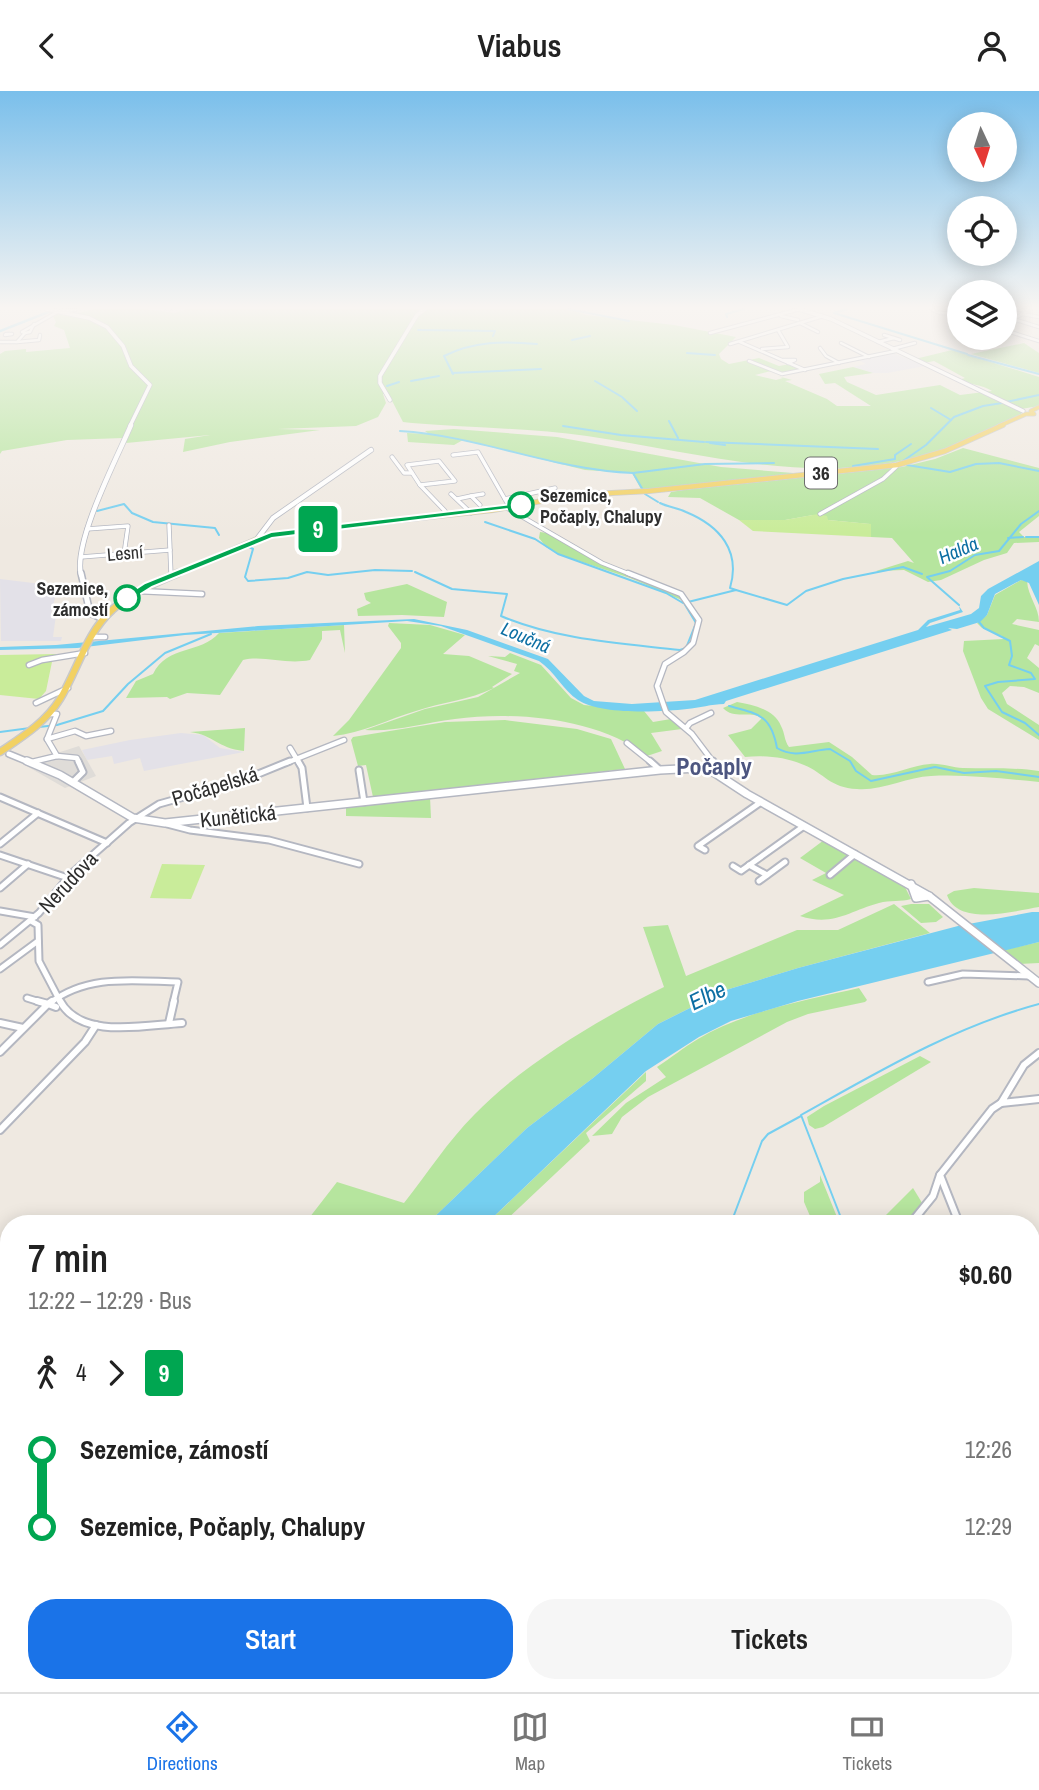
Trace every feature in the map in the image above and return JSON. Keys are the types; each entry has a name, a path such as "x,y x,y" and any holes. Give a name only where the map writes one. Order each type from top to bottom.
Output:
{"main road":[{"name":"36","path":"4,754 49,714 68,688 103,619 138,591 257,539 290,532 508,508 574,495 649,492 892,465 936,455 1039,407"}],"street":[{"path":"103,619 90,613 79,566 87,529 149,384"},
{"path":"380,384 390,400"},
{"path":"966,384 1027,412"},
{"path":"257,539 273,518 371,450"},
{"path":"453,455 478,452 508,508 602,563 681,594 699,619 699,625 690,649 666,663 661,670 657,686 666,712 678,723 688,726 722,774"},
{"path":"392,457 404,473 412,473"},
{"path":"421,485 455,481 439,461 407,465 421,485 445,512"},
{"path":"820,514 883,479 896,467 892,465"},
{"path":"505,499 555,488"},
{"path":"451,494 471,513"},
{"path":"457,499 483,494"},
{"path":"471,496 480,505"},
{"path":"431,507 439,506"},
{"path":"169,525 172,575"},
{"path":"87,529 128,526 124,554"},
{"name":"Lesní","path":"81,557 170,550"},
{"path":"172,594 176,585"},
{"path":"138,591 202,594"},
{"path":"92,639 105,637"},
{"path":"29,666 42,660 86,651"},
{"path":"36,703 68,688"},
{"path":"688,726 711,713"},
{"path":"47,739 57,714 49,714"},
{"path":"47,739 75,731 86,736 111,731"},
{"path":"47,739 57,756"},
{"name":"Počápelská","path":"137,819 164,801 236,783 344,740"},
{"path":"627,743 660,770"},
{"path":"290,748 303,772 307,809"},
{"path":"4,754 32,762 74,782 137,819"},
{"path":"32,762 57,756 77,758 81,764 82,775 74,782"},
{"path":"702,768 715,763"},
{"name":"Kunětická","path":"137,819 165,823 660,770 702,768 722,774 761,802 911,884 916,898 929,896 1029,976"},
{"path":"359,770 364,802"},
{"path":"0,797 107,843"},
{"path":"0,805 8,799"},
{"path":"705,850 698,846 761,802"},
{"path":"0,844 38,813"},
{"name":"Nerudova","path":"0,945 33,919 68,878 137,819"},
{"path":"165,823 190,830 276,841 359,864"},
{"path":"733,866 741,871 804,826"},
{"path":"830,874 855,854"},
{"path":"0,855 68,878"},
{"path":"759,881 785,862"},
{"path":"0,888 28,865"},
{"path":"749,865 767,875"},
{"path":"0,911 33,919 38,925 39,961 66,1012 78,1021 96,1025 182,1023"},
{"path":"0,969 38,941"},
{"path":"928,982 963,974 1029,976 1039,983"},
{"path":"0,1052 57,995 94,982 178,982 169,1023"},
{"path":"27,997 56,1007"},
{"path":"0,1023 23,1028"},
{"path":"0,1130 85,1042 96,1025"},
{"path":"918,1215 933,1196 940,1175 992,1109 1001,1103 1024,1065 1039,1053"},
{"path":"1001,1103 1039,1099"},
{"path":"940,1175 956,1215"}],"shaded area":[{"path":"0,579 58,586 51,614 56,615 53,637 62,637 61,641 1,641"},
{"path":"181,733 203,735 220,748 244,752 144,771 140,758 114,764 112,756 87,760 82,750 130,740"},
{"path":"79,746 96,776 65,788 23,764"}],"green space":[{"path":"0,384 791,384 837,406 871,406 836,384 851,384 876,395 940,385 960,395 992,391 972,384 1039,384 1039,406 1021,409 1021,414 967,440 938,451 894,462 850,467 762,465 565,433 403,422 388,393 383,394 386,403 378,417 356,426 278,429 320,430 230,442 183,452 185,439 210,435 126,443 134,422 130,422 123,438 67,440 2,451 0,454"},
{"path":"454,429 557,437 721,467 806,474 642,491 632,473 585,470 463,440 454,445 408,442 407,433 429,434 425,431"},
{"path":"963,448 1039,468 1039,516 1019,532 1024,537 1039,538 1039,542 1014,543 1007,553 984,560 941,580 928,582 904,570 876,571 908,561 914,563 892,538 871,537 870,524 828,520 813,515 785,520 739,520 700,498 668,497 671,492 683,490 902,467 935,459"},
{"path":"818,514 827,516 828,520 871,524 871,537 753,531 739,520 785,520"},
{"path":"540,532 678,594 684,601 630,578 561,555 546,547 539,538"},
{"path":"1021,580 1027,581 1039,622 1017,619 1012,624 1039,630 1039,646 1035,644 1027,658 1039,668 1039,693 1024,687 1010,686 1002,693 1007,704 1039,725 1039,740 988,709 963,651 964,641 1004,639 977,623 987,615 995,595"},
{"path":"407,584 447,602 444,617 358,616 357,609 371,603 366,600 364,593"},
{"path":"389,623 430,625 465,635 443,654 469,656 512,674 485,692 333,736 349,720 401,648 401,643 388,626"},
{"path":"344,625 345,653 340,630 322,631 322,639 310,660 243,660 220,695 187,693 170,699 126,698 136,681 153,674 167,658 212,640 219,633"},
{"path":"510,653 541,665 571,698 584,705 644,711 653,722 671,719 682,729 651,733 662,751 647,756 627,743 580,725 529,717 479,717 365,730 425,709 478,697 520,673 514,671 517,664 488,656 505,657"},
{"path":"57,654 53,657 46,691 39,699 0,695 0,655"},
{"path":"737,702 773,715 781,726 789,747 829,742 852,757 872,775 934,764 959,768 1039,771 1039,782 944,776 922,777 866,789 840,786 797,762 767,757 745,757 728,735 751,729 762,718 727,712 723,708"},
{"path":"505,720 577,729 611,739 625,769 373,797 366,765 358,766 351,740 353,737 445,722"},
{"path":"245,728 244,751 190,732"},
{"path":"430,797 431,818 346,816 346,806"},
{"path":"824,840 903,883 911,899 879,903 832,919 800,916 844,895 812,880 826,873 800,858"},
{"path":"162,864 205,865 191,899 150,898"},
{"path":"974,888 1039,893 1039,907 988,915 974,914 953,905 947,895 954,891"},
{"path":"894,904 930,933 726,990 658,1024 527,1128 436,1215 311,1215 337,1182 404,1203 464,1125 494,1096 564,1043 664,987 643,927 668,925 686,976 797,930 838,930"},
{"path":"929,904 943,917 936,922 921,923 901,906"},
{"path":"1039,942 1039,963 1019,964 1004,950"},
{"path":"859,988 867,1000 865,1002 808,1014 787,1022 648,1097 622,1117 612,1134 592,1136 626,1103 666,1077 657,1067 716,1029 797,1002"},
{"path":"920,1056 931,1062 823,1127 815,1129 809,1125 807,1117 824,1106"},
{"path":"646,1072 646,1081 586,1133 590,1141 511,1215 495,1215"},
{"path":"820,1175 836,1215 810,1215 804,1202 804,1192 820,1182"},
{"path":"913,1188 927,1211 924,1215 886,1215"}],"water":[{"name":"Loučná","path":"1039,561 1039,605 1029,583 1021,580 995,594 987,615 980,622 957,629 948,628 952,630 726,701 724,704 675,710 631,711 588,705 573,696 539,661 441,626 407,621 185,635 77,648 0,650 0,647 56,645 258,626 414,619 467,630 548,659 584,696 594,701 632,704 695,700 918,630 928,620 960,610 959,606 963,612 930,623 926,627 971,614 979,608 981,596 988,589"},
{"path":"1039,912 1039,942 798,1001 731,1021 699,1037 646,1071 495,1215 436,1215 527,1128 658,1024 726,990 958,926"}],"waterway":[{"path":"387,386 394,384"},
{"path":"600,384 622,397"},
{"path":"1006,402 1039,395"},
{"path":"623,398 637,411"},
{"path":"951,420 983,406 1002,403"},
{"path":"931,408 951,420"},
{"path":"903,461 926,445 951,420"},
{"path":"669,421 678,438"},
{"path":"563,426 621,435 704,442"},
{"path":"400,431 459,439 574,466 633,473"},
{"path":"706,442 878,449"},
{"path":"710,443 725,445"},
{"path":"853,466 895,459 895,455 911,444"},
{"path":"633,473 705,464 774,463"},
{"path":"907,465 950,472 976,464 999,463 1039,471"},
{"path":"633,473 643,490"},
{"path":"645,494 658,502"},
{"path":"660,503 698,518 718,532 730,551 733,562 730,588 736,590"},
{"path":"97,511 124,504 132,513 153,522 215,528 219,535"},
{"name":"Halda","path":"1010,538 1021,524 1039,511"},
{"path":"485,522 535,539 558,554 666,593 683,603"},
{"path":"1010,538 1023,537"},
{"path":"1026,537 1039,537"},
{"name":"Halda","path":"959,605 927,577 950,571 975,555 999,551 1010,538"},
{"path":"247,546 253,549 245,577 248,581 288,578 307,572 328,575 375,570 412,571"},
{"path":"736,590 787,605 806,591 843,579 903,567 922,574"},
{"path":"415,572 452,589 507,594 501,616 523,624 589,639 680,650 686,648 696,623 684,603 736,590"},
{"path":"979,622 984,628 1010,641 1012,656 1009,665 1031,673 1035,679 998,682 985,686 1002,712 1025,723 1039,735"},
{"path":"39,727 57,725 103,711 128,684 165,653 211,634"},
{"path":"729,706 756,714 767,722 777,748 790,753 830,749 850,761 856,771 871,781 935,767 964,773 996,771 1039,777"},
{"path":"0,732 30,728"},
{"path":"840,1215 801,1115 946,1038 1039,1004"},
{"path":"734,1215 762,1141 768,1134 801,1116"}],"bus line":[{"name":"9","path":"127,598 149,585 271,535 521,505"}],"place":[{"name":"Sezemice, Počaply, Chalupy","path":"521,505"},
{"name":"Sezemice, zámostí","path":"127,598"}],"district":[{"name":"Počaply","path":"714,766"}],"water label":[{"name":"Elbe","path":"707,995"}]}
